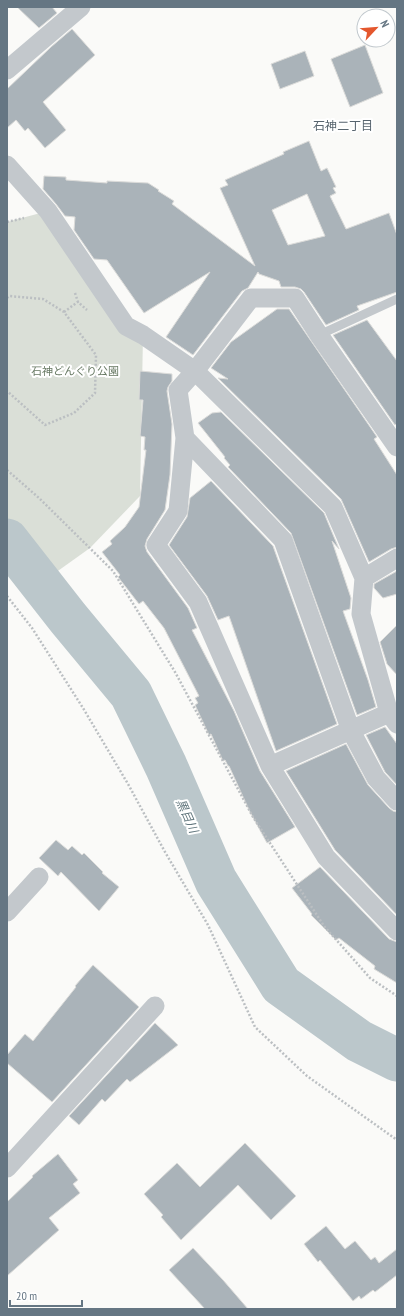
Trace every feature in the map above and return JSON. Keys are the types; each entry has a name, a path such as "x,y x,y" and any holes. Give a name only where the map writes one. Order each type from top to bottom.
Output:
{"street":[{"path":"7,70 81,7"},
{"path":"7,165 48,211 126,326 143,335 195,371 333,507 364,578 361,614 393,718 351,731 270,766"},
{"path":"397,447 318,335 295,298 251,298 195,371 178,390 185,438 178,510 156,545 198,602 270,766 326,857 397,931"},
{"path":"185,438 283,540 351,731 376,778 397,801"},
{"path":"364,578 397,558"},
{"path":"7,912 39,877"},
{"path":"7,1168 155,1006"}],"lane":[{"path":"318,335 397,299"}],"path":[{"path":"7,298 9,296 43,299 64,312 96,355 95,393 74,413 45,425 7,391"},
{"path":"7,470 39,498 113,571 175,672 253,817 324,926 370,978 397,996"},
{"path":"7,596 36,634 83,708 128,784 165,852 208,925 256,1027 307,1076 397,1140"}],"green space":[{"name":"石神どんぐり公園","path":"48,211 143,335 140,496 90,548 41,583 7,540 7,222"}],"building":[{"path":"17,7 52,7 57,13 39,28"},
{"path":"72,29 95,55 43,102 66,130 45,148 28,128 25,131 16,120 7,128 7,89"},
{"path":"358,48 366,48 383,93 350,107 331,59"},
{"path":"305,51 314,76 280,89 271,64"},
{"path":"309,141 321,171 327,168 336,187 333,188 336,193 330,196 346,229 389,213 397,235 397,292 357,306 359,310 326,325 301,289 295,287 281,287 279,281 259,274 258,272 248,288 242,291 193,355 166,337 210,272 144,313 107,260 94,259 74,230 75,217 65,216 43,189 44,176 66,177 66,180 107,183 107,181 148,183 174,201 172,204 255,266 220,188 228,185 225,180 284,154 283,152","holes":["307,194 325,236 288,245 272,210"]},
{"path":"277,309 289,309 377,437 374,439 397,475 397,547 369,562 341,499 218,378 228,379 211,368 231,342"},
{"path":"367,320 397,361 397,423 395,425 333,335"},
{"path":"140,371 172,374 172,381 167,391 172,424 170,475 165,510 147,539 145,546 147,552 188,608 197,628 192,630 234,711 260,771 295,827 267,843 250,812 229,766 225,760 223,761 211,734 209,735 195,705 198,703 195,698 199,696 164,628 143,601 139,604 118,577 120,575 102,552 112,544 110,541 125,527 139,507 146,450 144,450 145,437 140,436 143,400 139,400"},
{"path":"221,412 324,513 339,549 332,541 351,598 350,609 343,611 368,680 376,707 357,715 291,533 228,467 230,465 224,458 225,457 198,423 212,413"},
{"path":"211,481 273,546 337,724 276,751 229,616 218,620 207,596 169,545 187,517 190,498"},
{"path":"397,571 397,594 383,598 374,588 374,584"},
{"path":"397,625 397,675 387,664 380,642"},
{"path":"385,727 397,744 397,785 385,772 366,735"},
{"path":"346,744 368,785 389,808 397,812 397,915 335,850 286,771"},
{"path":"56,840 68,850 72,846 82,855 84,853 103,872 102,873 119,887 99,911 61,872 58,876 39,858"},
{"path":"320,867 389,939 397,942 397,983 374,969 375,966 339,938 336,940 311,915 312,914 292,888"},
{"path":"93,965 139,1007 52,1102 7,1063 7,1055 25,1034 33,1041"},
{"path":"155,1023 178,1045 130,1082 127,1079 105,1102 102,1099 79,1125 69,1116"},
{"path":"245,1143 296,1196 271,1220 238,1185 181,1240 161,1217 163,1215 144,1194 177,1163 200,1187"},
{"path":"58,1154 78,1180 73,1184 80,1193 49,1218 59,1230 7,1276 7,1202 33,1177 32,1176"},
{"path":"326,1226 345,1249 355,1241 371,1260 375,1257 379,1263 397,1249 397,1275 375,1292 373,1290 361,1299 359,1296 353,1301 320,1260 318,1262 304,1244"},
{"path":"193,1248 248,1309 205,1309 169,1270"}],"waterway":[{"name":"黒目川","path":"7,540 68,618 131,694 166,766 216,881 281,985 359,1041 397,1060"}],"district":[{"name":"石神二丁目","path":"343,126"}]}
